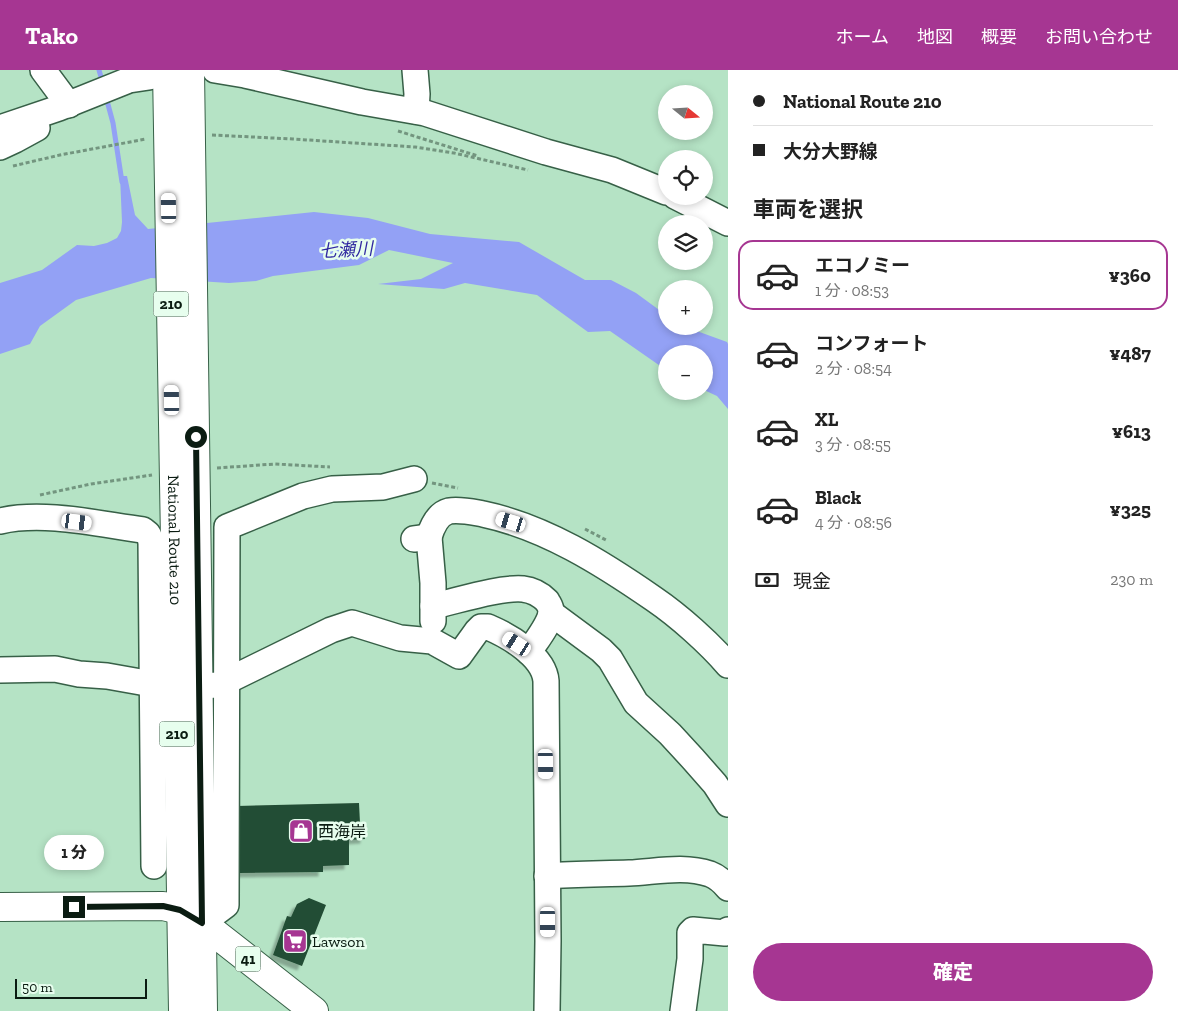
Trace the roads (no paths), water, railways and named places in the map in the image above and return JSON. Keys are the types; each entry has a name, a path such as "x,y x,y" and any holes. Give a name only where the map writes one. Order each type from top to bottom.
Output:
{"main road":[{"name":"National Route 210","path":"190,70 180,143 175,463 176,685 191,917 203,1011"},
{"name":"National Route 210","path":"158,73 180,143"},
{"name":"41","path":"0,907 163,906 191,917 314,1011"},
{"name":"National Route 210","path":"182,1011 191,917"}],"street":[{"path":"44,70 64,106"},
{"path":"415,70 416,111"},
{"path":"230,71 362,102 416,111 464,124 546,152 612,170 658,189"},
{"path":"0,128 64,106 125,76 158,73"},
{"path":"6,157 32,131 64,106"},
{"path":"693,205 728,223"},
{"path":"191,917 226,905 227,527 316,492 352,487 383,487 414,479"},
{"path":"432,641 433,606 422,538 437,520 448,512 468,511 494,516 528,527 587,557 656,600 714,649 728,665"},
{"path":"0,521 12,518 42,518 143,530 151,540 176,685 154,866"},
{"path":"433,606 500,591 524,589 534,592 544,598 550,606 551,613 529,652"},
{"path":"551,613 601,650 610,659 636,703 670,734 693,759 715,784 728,804"},
{"path":"0,670 55,669 79,674 176,685 218,685 331,630 352,623 400,638 432,641 459,656 477,631 481,627 488,627 529,652 542,666 546,674 547,1011"},
{"path":"547,876 671,870 693,871 710,874 721,880 728,888"},
{"path":"683,1011 690,959 690,933 693,930 725,933 728,930"}],"water":[{"name":"七瀬川","path":"120,176 127,176 135,215 148,229 314,212 368,218 430,234 519,242 585,280 611,280 636,293 658,309 658,335 708,335 727,342 728,409 717,396 713,394 713,345 658,345 658,364 610,331 588,332 537,295 465,283 444,289 378,284 421,279 453,263 389,250 359,265 273,276 256,281 229,283 151,278 76,300 40,326 30,344 0,354 0,283 42,270 77,245 94,246 117,238 121,231"}],"waterway":[{"path":"99,70 103,84"},
{"path":"106,97 113,123 122,182"}],"place":[{"name":"西海岸","path":"301,831"},
{"name":"Lawson","path":"295,941"}]}
